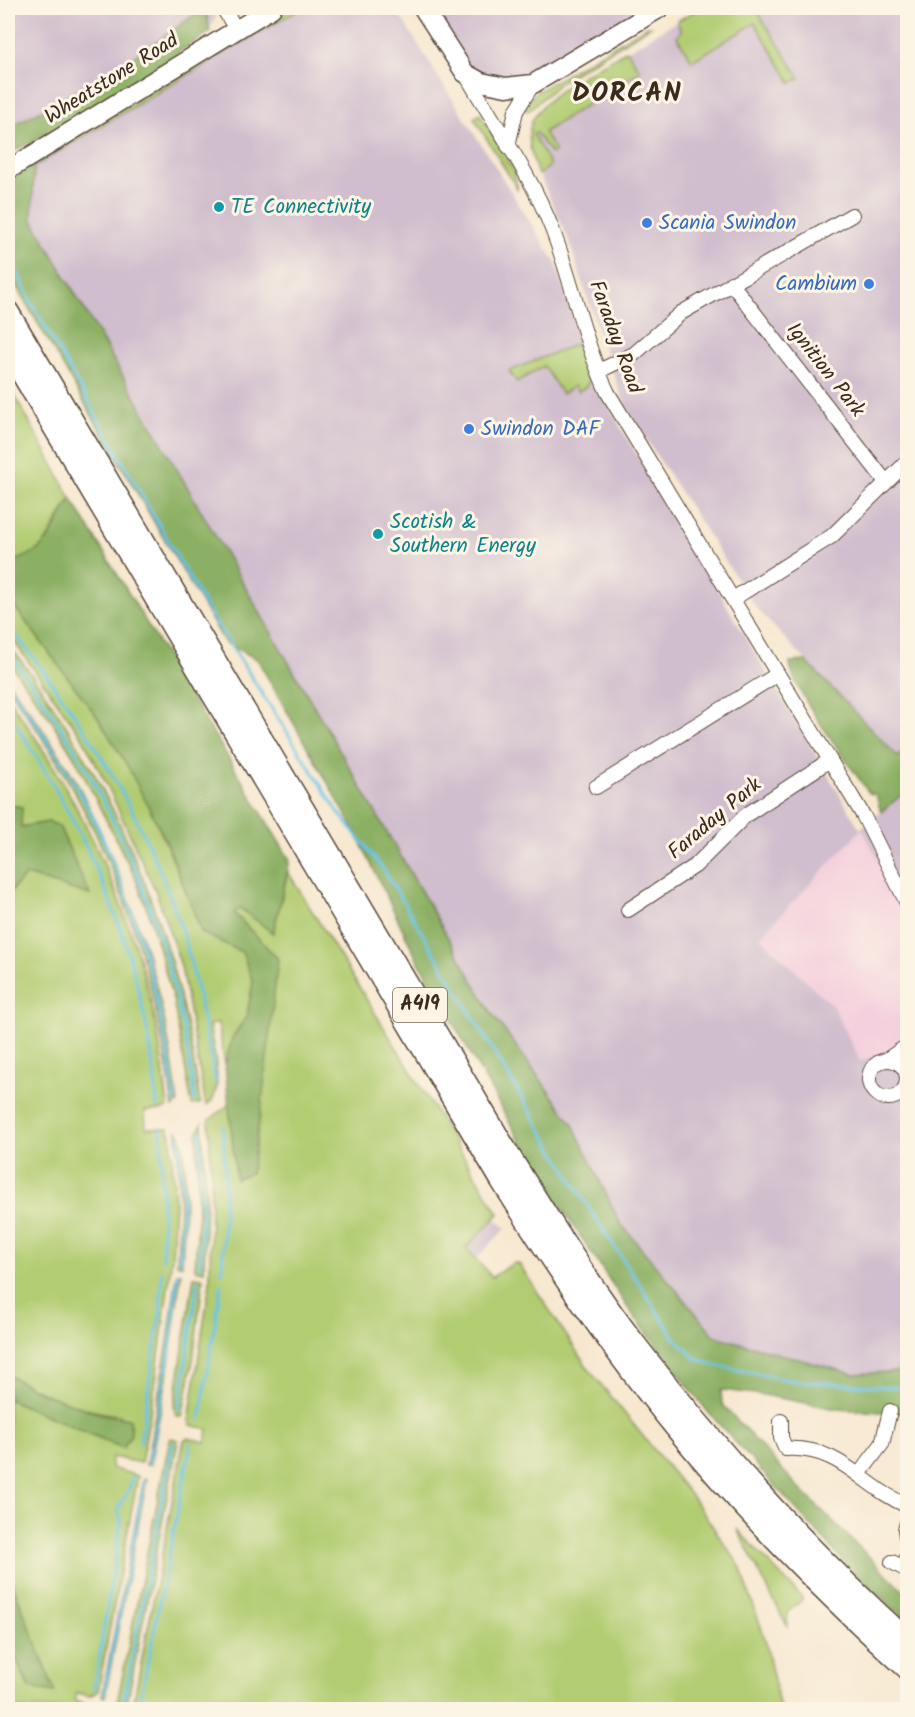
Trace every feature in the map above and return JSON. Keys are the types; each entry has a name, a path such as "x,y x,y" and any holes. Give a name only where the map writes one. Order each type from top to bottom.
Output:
{"highway":[{"name":"A419","path":"8,312 509,1155 589,1280 661,1378 760,1495 817,1556 908,1641"},
{"name":"A419","path":"8,350 501,1180 576,1296 651,1398 725,1486 801,1567 908,1669"}],"main road":[{"name":"Wheatstone Road","path":"8,170 272,8"},
{"name":"Faraday Road","path":"423,8 465,73"},
{"path":"465,73 475,80 496,86 533,84 660,8"}],"street":[{"path":"223,8 236,29"},
{"name":"Faraday Road","path":"465,73 552,227 599,371 615,404 873,831 908,905"},
{"path":"508,146 516,111 533,84"},
{"path":"599,371 634,354 674,318 852,215"},
{"name":"Ignition Park","path":"731,284 886,482"},
{"path":"733,599 832,536 908,460"},
{"path":"596,787 778,674"},
{"name":"Faraday Park","path":"628,910 695,866 760,805 830,760"},
{"path":"886,1060 908,1045"},
{"path":"886,1060 906,1063 907,1084 902,1093 887,1099 877,1095 869,1083 871,1070 880,1061 886,1060"},
{"path":"894,1097 908,1103"},
{"path":"860,1473 882,1444 890,1411"},
{"path":"781,1421 781,1438 786,1449 825,1454 860,1473 879,1490 908,1506"},
{"path":"908,1519 905,1530 908,1547"}],"shaded area":[{"path":"8,8 216,8 217,11 214,23 205,32 8,142"},
{"path":"301,8 395,8 556,263 579,341 619,425 860,829 904,793 907,796 907,925 890,881 862,829 760,937 833,1006 860,1061 892,1050 902,1041 907,1031 907,1371 853,1374 715,1336 620,1223 572,1123 491,1012 32,219 34,167"},
{"path":"435,8 641,8 522,79 497,79 473,69 467,63"},
{"path":"699,8 907,8 908,748 899,758 756,608 626,408 568,238 533,161 529,131 540,109 578,80"},
{"path":"862,829 890,881 907,925 908,1031 902,1041 892,1050 860,1062 833,1006 760,937"},
{"path":"495,1218 506,1228 476,1259 465,1248"}],"green space":[{"path":"290,8 301,8 69,145 67,142"},
{"path":"699,8 755,8 800,78 791,83 755,23 692,61 677,37 681,31 677,21"},
{"path":"194,15 207,15 210,32 74,120 8,154 8,127 103,76"},
{"path":"647,26 651,26 562,81 528,111 523,109 535,93"},
{"path":"627,50 640,71 544,132 555,151 551,154 536,133 533,134 549,163 549,167 538,175 529,137 531,124 537,113 558,92"},
{"path":"480,114 514,171 518,190 474,118"},
{"path":"67,142 69,145 34,167 32,219 491,1012 572,1123 620,1223 715,1336 853,1374 907,1371 907,1414 837,1409 763,1395 721,1390 722,1404 802,1491 907,1594 907,1620 856,1575 708,1412 628,1308 536,1169 417,959 354,829 257,659 225,643 13,281 8,268 8,182"},
{"path":"576,344 590,375 587,386 578,392 574,386 562,394 544,366 517,382 509,371"},
{"path":"8,383 71,498 45,543 30,557 8,562"},
{"path":"71,498 290,860 273,933 240,908 234,913 278,959 262,1103 251,1173 236,1179 225,1065 232,1038 247,1016 253,982 242,952 202,933 167,843 128,767 98,718 8,598 8,562 22,558 41,547 54,531"},
{"path":"8,598 77,688 115,744 144,796 202,933 242,952 253,982 247,1016 232,1038 225,1065 218,1023 209,1025 217,1080 216,1091 206,1106 181,966 156,892 109,789 82,737 8,633"},
{"path":"8,644 46,696 80,749 110,804 136,861 158,919 176,979 190,1041 200,1104 192,1105 173,999 149,914 135,877 76,760 50,718 8,661"},
{"path":"806,661 898,757 907,748 907,796 904,793 881,812 876,795 869,793 799,689 790,662"},
{"path":"8,681 77,783 120,877 143,940 160,1002 178,1103 173,1107 152,993 119,887 97,836 71,786 42,737 8,688"},
{"path":"8,698 57,772 79,811 116,892 131,934 155,1020 168,1107 145,1111 146,1128 168,1128 171,1135 175,1203 172,1257 156,1379 141,1463 112,1457 111,1468 138,1476 98,1691 90,1696 77,1693 75,1701 88,1705 91,1709 8,1709 8,1639 29,1688 8,1572 8,1399 123,1448 131,1433 120,1415 76,1406 8,1375 8,894 26,875 89,894 59,826 49,822 20,827 22,807 8,805"},
{"path":"8,805 22,807 21,827 49,822 59,826 90,895 26,875 8,894"},
{"path":"288,872 499,1214 466,1248 492,1277 514,1263 519,1264 587,1367 693,1498 740,1566 765,1639 780,1709 132,1710 184,1440 188,1438 206,1442 208,1429 191,1425 189,1421 210,1282 209,1120 230,1104 236,1179 278,959 234,913 240,908 273,933"},
{"path":"202,1123 206,1195 204,1271 195,1269 198,1219 197,1133"},
{"path":"177,1131 184,1155 185,1173 182,1265 177,1264 180,1208"},
{"path":"177,1273 181,1273 167,1377 150,1465 146,1465 168,1342"},
{"path":"194,1277 203,1278 193,1360 182,1417 176,1416 174,1408"},
{"path":"8,1375 42,1393 97,1413 130,1419 131,1434 123,1448 8,1399"},
{"path":"170,1438 178,1440 126,1709 116,1709"},
{"path":"144,1478 147,1479 105,1697 102,1696"},
{"path":"737,1529 803,1599 788,1612 787,1626"},
{"path":"8,1572 55,1692 29,1688 8,1639"}],"waterway":[{"path":"8,252 31,302 203,602 339,813 384,870 587,1205 675,1338 695,1358 714,1365 793,1381 908,1388"},
{"path":"8,625 63,698 112,774 153,855 185,940 216,1082"},
{"path":"8,652 45,703 78,755 133,863 172,978 195,1100"},
{"path":"8,684 75,783 116,870 153,984 175,1102"},
{"path":"8,713 65,805 110,900 141,999 151,1051 157,1106"},
{"path":"222,1273 225,1186 223,1126"},
{"path":"161,1128 163,1260"},
{"path":"200,1131 202,1220 200,1267"},
{"path":"179,1136 183,1206 180,1262"},
{"path":"140,1443 160,1314 162,1272"},
{"path":"149,1463 169,1354 178,1274"},
{"path":"179,1410 198,1281"},
{"path":"200,1420 221,1285"},
{"path":"122,1710 173,1443"},
{"path":"135,1710 142,1691 191,1443"},
{"path":"94,1689 121,1522 118,1508 129,1490 133,1477"},
{"path":"104,1694 145,1480"}],"place":[{"name":"TE Connectivity","path":"219,207"},
{"name":"Scania Swindon","path":"647,223"},
{"name":"Cambium","path":"869,284"},
{"name":"Swindon DAF","path":"469,429"},
{"name":"Scotish & Southern Energy","path":"378,534"}],"district":[{"name":"DORCAN","path":"627,93"}]}
